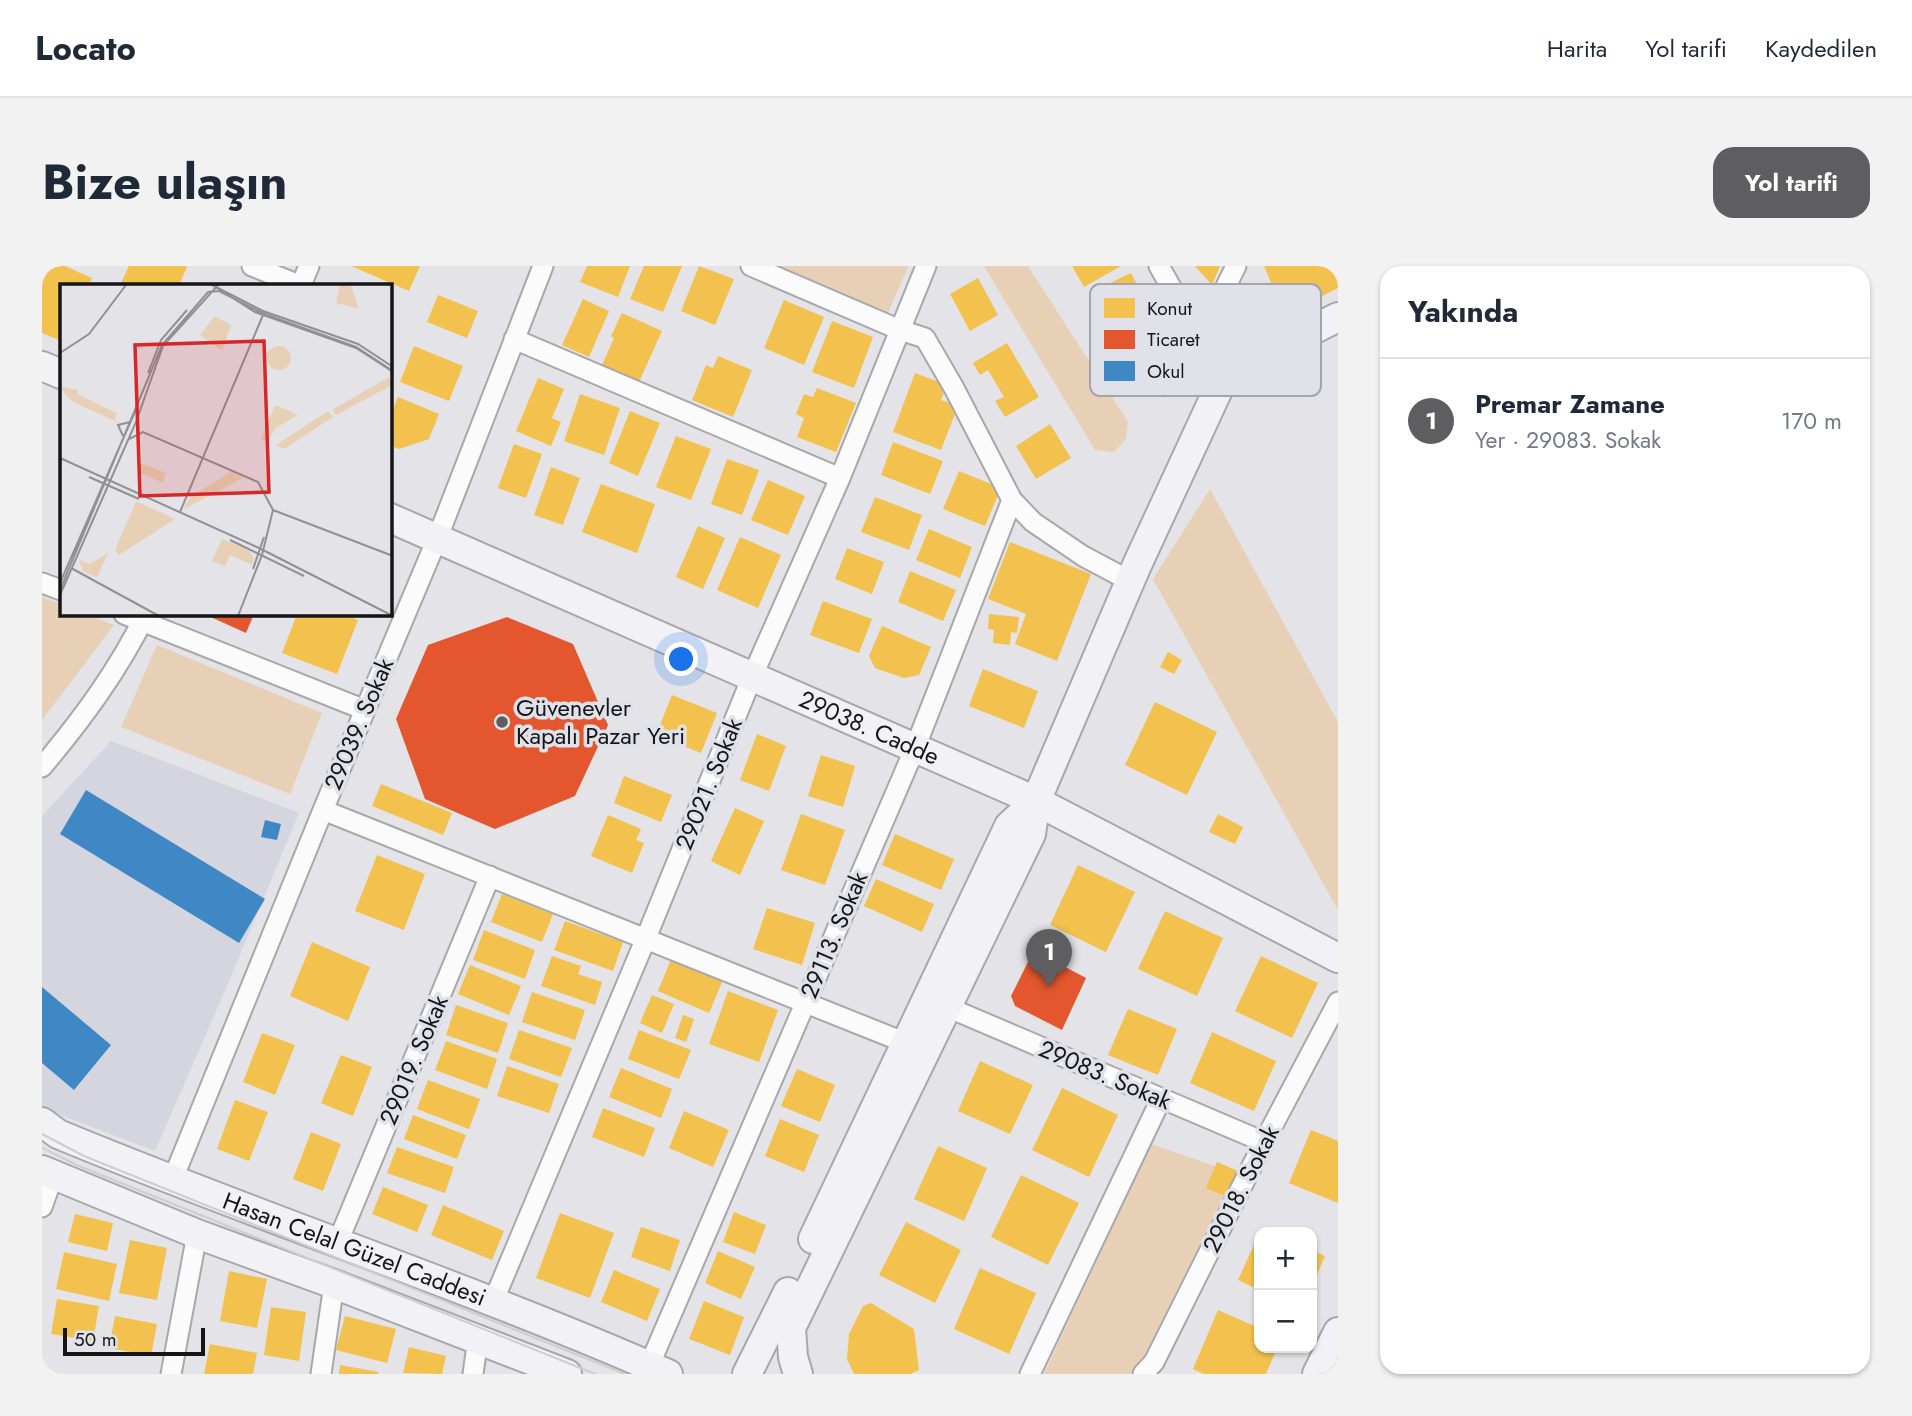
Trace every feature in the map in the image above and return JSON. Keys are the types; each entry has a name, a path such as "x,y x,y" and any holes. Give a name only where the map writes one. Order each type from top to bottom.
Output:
{"street":[{"path":"251,266 297,284"},
{"path":"300,284 309,266"},
{"name":"29039. Sokak","path":"172,1181 437,539 543,266"},
{"path":"751,266 900,330 925,338 1012,500 1033,522 1083,556 1130,581"},
{"name":"29021. Sokak","path":"493,1302 752,677 841,478 926,266"},
{"path":"1159,266 1169,284"},
{"path":"1227,284 1236,266"},
{"path":"1321,326 1338,317"},
{"path":"514,339 841,478"},
{"path":"42,366 60,374"},
{"path":"798,1374 793,1357 791,1328 1031,834 1036,801 1130,581 1215,396"},
{"name":"29113. Sokak","path":"658,1370 805,1002 915,748 1012,500"},
{"name":"29038. Cadde","path":"392,519 1036,801 1338,958"},
{"path":"42,583 60,590"},
{"path":"42,767 78,724 123,659 138,617 365,710"},
{"path":"747,1374 764,1344 1009,826 1036,801"},
{"path":"323,810 906,1043"},
{"name":"29019. Sokak","path":"337,1244 490,876"},
{"name":"29018. Sokak","path":"1143,1374 1154,1362 1264,1142 1338,1002"},
{"name":"29083. Sokak","path":"947,1007 1264,1142"},
{"path":"1030,1374 1161,1099"},
{"name":"Hasan Celal Güzel Caddesi","path":"42,1122 58,1134 172,1181 493,1302 658,1370"},
{"path":"42,1206 48,1173"},
{"name":"Hasan Celal Güzel Caddesi","path":"48,1173 197,1234 478,1338 567,1374"},
{"path":"171,1374 197,1234"},
{"path":"321,1374 334,1284"},
{"path":"1317,1374 1338,1332"},
{"path":"473,1374 478,1338"}],"shaded area":[{"path":"772,266 907,266 908,267 886,317"},
{"path":"984,266 1028,266 1090,363 1090,396 1111,396 1128,422 1126,439 1114,452 1095,450"},
{"path":"1210,489 1338,722 1338,910 1153,579"},
{"path":"42,597 60,604 60,616 91,616 114,625 42,720"},
{"path":"157,645 322,713 290,794 121,727"},
{"path":"111,741 299,813 155,1151 42,1108 42,816"},
{"path":"1151,1144 1235,1173 1137,1370 1129,1374 1044,1374"}],"building: Konut":[{"path":"42,266 65,266 92,278 89,284 60,284 60,341 42,333"},
{"path":"129,266 187,267 179,284 120,284"},
{"path":"351,266 420,266 409,291"},
{"path":"587,266 630,266 618,297 580,282"},
{"path":"644,266 682,266 663,312 630,299"},
{"path":"699,266 734,279 715,325 681,311"},
{"path":"1072,266 1121,266 1084,287"},
{"path":"1195,266 1220,266 1211,284"},
{"path":"1264,266 1338,266 1338,288 1321,297 1321,284 1272,284"},
{"path":"1131,273 1137,284 1108,284"},
{"path":"978,278 998,315 970,331 950,294"},
{"path":"438,295 478,311 467,338 427,322"},
{"path":"583,299 609,311 589,357 562,345"},
{"path":"784,300 824,317 804,365 764,348"},
{"path":"622,313 662,331 639,382 602,365"},
{"path":"832,321 873,337 854,388 812,372"},
{"path":"1007,343 1039,397 1005,417 995,401 1004,397 988,370 980,375 973,363"},
{"path":"414,346 463,366 449,401 400,382"},
{"path":"718,356 752,370 733,417 692,400 706,365 713,368"},
{"path":"915,373 947,385 941,400 958,406 941,450 893,432"},
{"path":"538,378 564,389 552,418 561,422 551,446 516,431"},
{"path":"817,388 856,403 836,452 797,437 804,418 796,414 804,394 813,397"},
{"path":"580,394 620,408 604,455 564,441"},
{"path":"398,397 439,414 429,439 399,449 392,446 392,412"},
{"path":"630,411 660,423 638,476 609,463"},
{"path":"1050,424 1071,458 1036,479 1016,446"},
{"path":"676,436 711,449 691,500 656,487"},
{"path":"893,442 943,461 930,494 881,475"},
{"path":"514,444 542,454 526,498 498,488"},
{"path":"727,459 759,470 742,515 711,504"},
{"path":"551,467 580,478 563,525 534,515"},
{"path":"959,471 1001,488 985,526 943,509"},
{"path":"768,480 805,496 788,535 751,520"},
{"path":"601,484 655,504 637,553 582,532"},
{"path":"875,497 922,515 909,550 861,532"},
{"path":"698,526 725,538 703,589 676,577"},
{"path":"929,529 972,547 960,578 916,560"},
{"path":"740,537 781,555 758,608 717,590"},
{"path":"1010,542 1091,574 1057,661 1015,644 1026,614 988,599"},
{"path":"847,548 884,562 872,594 835,579"},
{"path":"910,571 956,590 943,621 898,602"},
{"path":"823,601 872,619 859,653 810,635"},
{"path":"989,614 1019,617 1017,633 1011,632 1010,645 993,643 994,630 988,629"},
{"path":"296,616 348,616 358,620 337,674 282,653"},
{"path":"882,626 931,647 919,675 904,678 875,668 869,656"},
{"path":"1168,652 1182,660 1174,674 1160,667"},
{"path":"983,669 1038,691 1024,728 969,706"},
{"path":"672,695 717,713 701,753 656,735"},
{"path":"1155,702 1217,732 1187,795 1125,765"},
{"path":"757,734 786,746 769,791 740,780"},
{"path":"821,755 855,766 843,807 808,796"},
{"path":"624,776 672,795 661,822 614,803"},
{"path":"381,784 452,813 443,835 372,806"},
{"path":"735,808 764,821 740,875 711,861"},
{"path":"801,814 845,830 825,885 781,870"},
{"path":"1218,814 1243,827 1235,844 1209,832"},
{"path":"608,815 641,829 636,840 644,843 632,873 591,856"},
{"path":"895,834 954,859 941,890 882,865"},
{"path":"377,855 425,874 404,930 355,911"},
{"path":"1078,865 1135,892 1106,952 1050,925"},
{"path":"876,879 934,904 922,932 864,906"},
{"path":"502,894 553,914 542,942 491,922"},
{"path":"767,908 815,923 802,965 753,949"},
{"path":"1165,911 1223,938 1197,996 1138,969"},
{"path":"565,921 623,942 613,971 554,950"},
{"path":"484,930 535,950 525,979 473,960"},
{"path":"312,942 370,967 348,1021 290,996"},
{"path":"552,956 581,966 578,974 602,982 595,1005 541,986"},
{"path":"1261,956 1318,983 1292,1038 1235,1011"},
{"path":"671,959 723,980 709,1013 658,991"},
{"path":"470,965 521,986 509,1015 458,994"},
{"path":"728,991 778,1010 759,1062 709,1044"},
{"path":"532,992 585,1010 575,1040 522,1022"},
{"path":"652,995 674,1004 662,1033 640,1023"},
{"path":"456,1005 508,1023 498,1053 446,1035"},
{"path":"1128,1009 1177,1029 1158,1075 1108,1055"},
{"path":"683,1015 694,1019 686,1042 675,1038"},
{"path":"519,1030 572,1048 561,1077 509,1059"},
{"path":"639,1030 691,1050 679,1079 628,1059"},
{"path":"1212,1032 1276,1061 1254,1111 1190,1083"},
{"path":"262,1033 295,1045 275,1095 243,1082"},
{"path":"446,1041 497,1059 487,1089 435,1070"},
{"path":"341,1055 372,1067 353,1116 321,1103"},
{"path":"980,1061 1033,1085 1010,1134 958,1111"},
{"path":"507,1066 559,1084 549,1113 497,1096"},
{"path":"621,1068 672,1089 661,1118 609,1097"},
{"path":"797,1069 835,1085 820,1122 781,1106"},
{"path":"428,1080 480,1099 469,1129 417,1109"},
{"path":"1062,1088 1118,1115 1089,1177 1032,1150"},
{"path":"235,1100 268,1112 249,1161 217,1149"},
{"path":"603,1108 655,1128 644,1157 592,1137"},
{"path":"684,1111 729,1130 713,1167 669,1148"},
{"path":"413,1115 466,1135 457,1159 404,1139"},
{"path":"780,1119 819,1135 804,1172 765,1156"},
{"path":"1311,1130 1338,1141 1338,1203 1289,1183"},
{"path":"311,1132 341,1144 323,1191 293,1179"},
{"path":"938,1146 987,1168 964,1221 914,1199"},
{"path":"397,1147 454,1167 445,1193 387,1173"},
{"path":"1217,1162 1240,1172 1229,1198 1206,1188"},
{"path":"1021,1175 1079,1203 1048,1265 991,1237"},
{"path":"383,1187 428,1205 417,1232 372,1214"},
{"path":"443,1205 504,1231 492,1260 431,1235"},
{"path":"734,1212 766,1225 755,1254 723,1242"},
{"path":"560,1213 614,1233 590,1298 536,1278"},
{"path":"75,1214 113,1223 107,1251 68,1242"},
{"path":"906,1222 961,1250 935,1303 879,1275"},
{"path":"641,1227 680,1240 670,1271 631,1257"},
{"path":"130,1240 167,1248 157,1300 119,1293"},
{"path":"1254,1245 1254,1288 1238,1280"},
{"path":"718,1251 755,1267 741,1299 705,1283"},
{"path":"64,1252 117,1264 109,1301 56,1289"},
{"path":"1317,1252 1325,1256 1317,1274"},
{"path":"980,1268 1036,1293 1009,1354 954,1329"},
{"path":"614,1270 660,1289 647,1321 601,1302"},
{"path":"229,1271 267,1279 257,1328 220,1321"},
{"path":"57,1299 99,1306 93,1341 51,1334"},
{"path":"704,1301 744,1317 730,1355 689,1339"},
{"path":"871,1303 914,1329 919,1370 910,1374 854,1374 847,1359 849,1334 863,1306"},
{"path":"271,1307 306,1312 299,1361 264,1355"},
{"path":"1218,1310 1254,1326 1254,1353 1275,1353 1266,1374 1204,1374 1193,1369"},
{"path":"115,1316 157,1324 151,1356 109,1348"},
{"path":"345,1316 396,1329 387,1363 336,1350"},
{"path":"210,1344 257,1353 253,1374 204,1374"},
{"path":"409,1347 446,1356 442,1374 403,1373"},
{"path":"340,1365 379,1372 339,1374"}],"building: Ticaret":[{"path":"208,616 253,616 246,633"},
{"name":"Güvenevler Kapalı Pazar Yeri","path":"507,617 573,644 608,725 575,796 495,829 425,799 396,719 428,645"},
{"path":"1041,954 1086,978 1062,1030 1015,1006 1011,996 1030,958"}],"building: Okul":[{"path":"86,790 265,899 239,943 60,834"},
{"path":"265,820 281,824 277,840 261,837"},
{"path":"42,987 111,1045 74,1090 42,1063"}],"tram line":[{"path":"42,1134 84,1156 625,1374"},
{"path":"42,1148 79,1166 595,1374"}],"place":[{"name":"Güvenevler Kapalı Pazar Yeri","path":"502,722"},
{"name":"Premar Zamane","path":"1049,987"}]}
